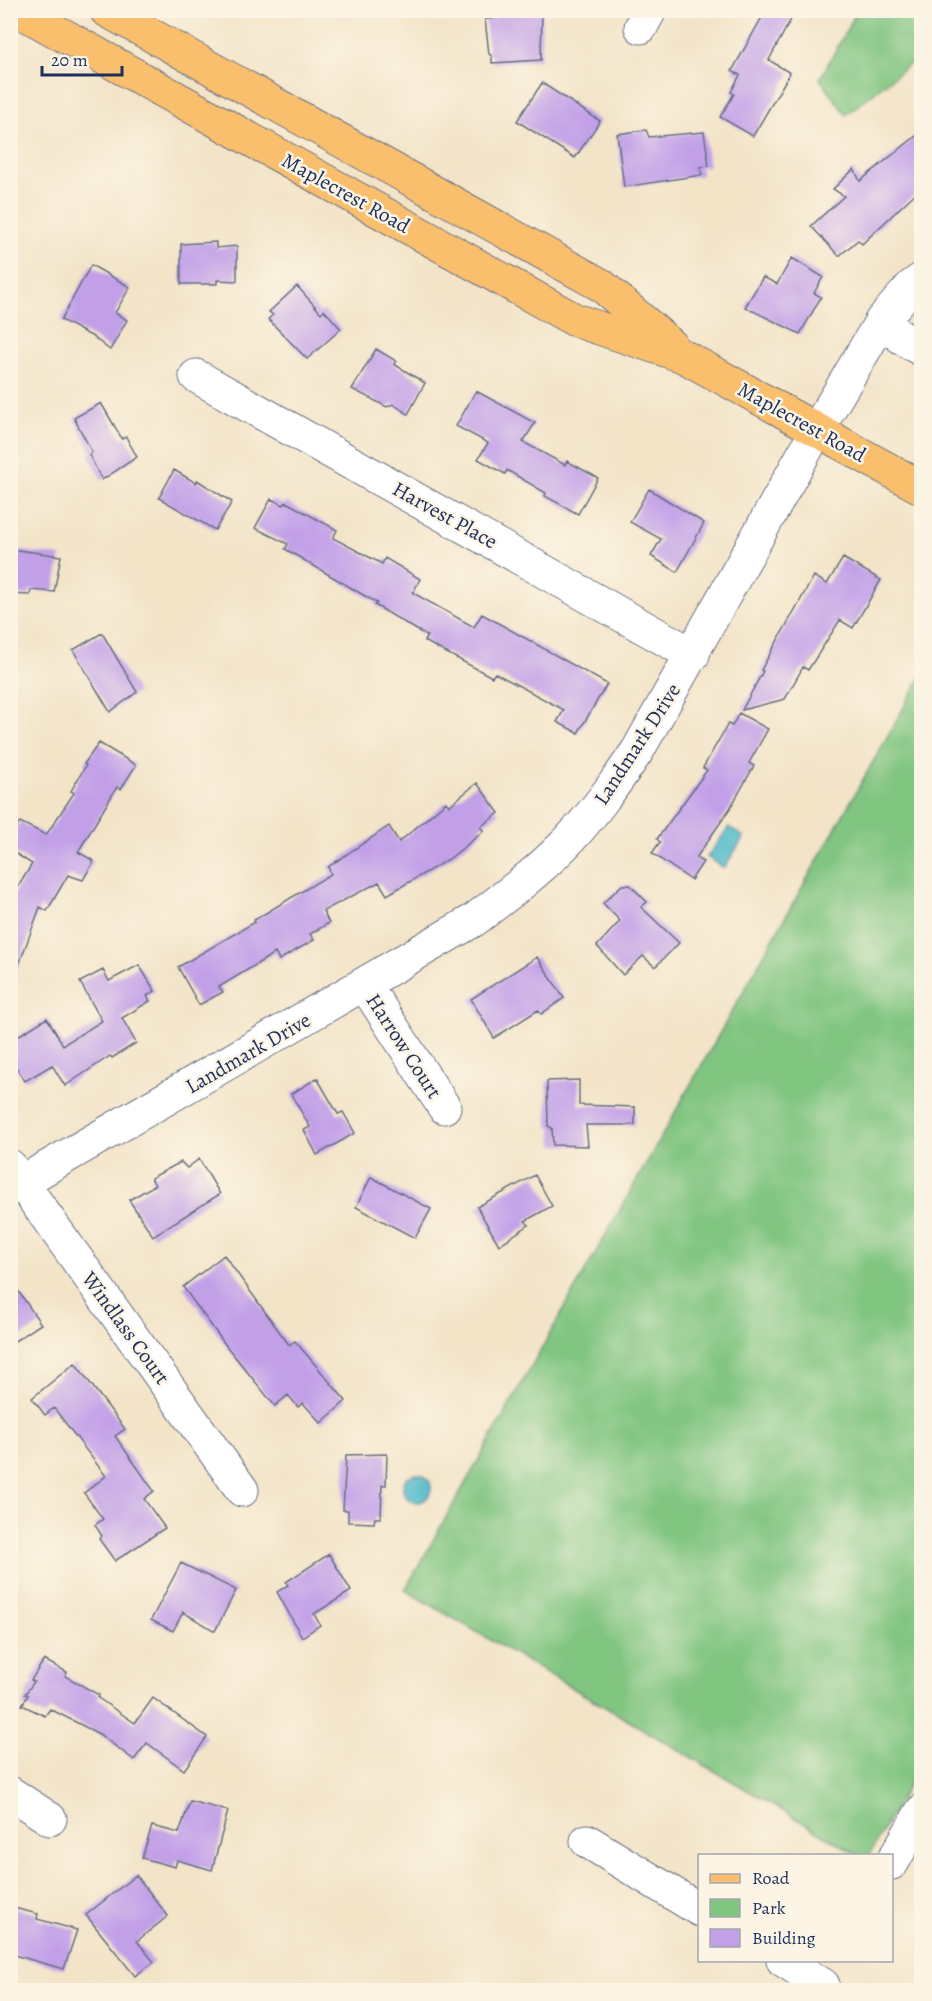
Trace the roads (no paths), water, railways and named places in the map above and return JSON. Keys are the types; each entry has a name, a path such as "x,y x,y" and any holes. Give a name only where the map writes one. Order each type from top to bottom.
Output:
{"main road":[{"name":"Maplecrest Road","path":"18,10 575,320 683,356 921,488"},
{"name":"Maplecrest Road","path":"106,10 601,285 683,356"}],"street":[{"name":"Landmark Drive","path":"14,1179 365,985 474,920 523,883 567,842 604,798 638,750 693,656 817,430 882,320 921,279"},
{"path":"882,320 901,337 921,350"},
{"name":"Harvest Place","path":"196,376 693,656"},
{"name":"Harrow Court","path":"365,985 444,1107"},
{"name":"Windlass Court","path":"14,1179 242,1490"},
{"path":"10,1793 50,1818"},
{"path":"893,1860 921,1811"},
{"path":"587,1841 698,1909"},
{"path":"788,1962 826,1979"}],"water":[{"path":"729,827 744,837 724,868 707,857"},
{"path":"417,1474 427,1478 431,1488 427,1498 417,1502 407,1498 403,1488 407,1478"}]}
